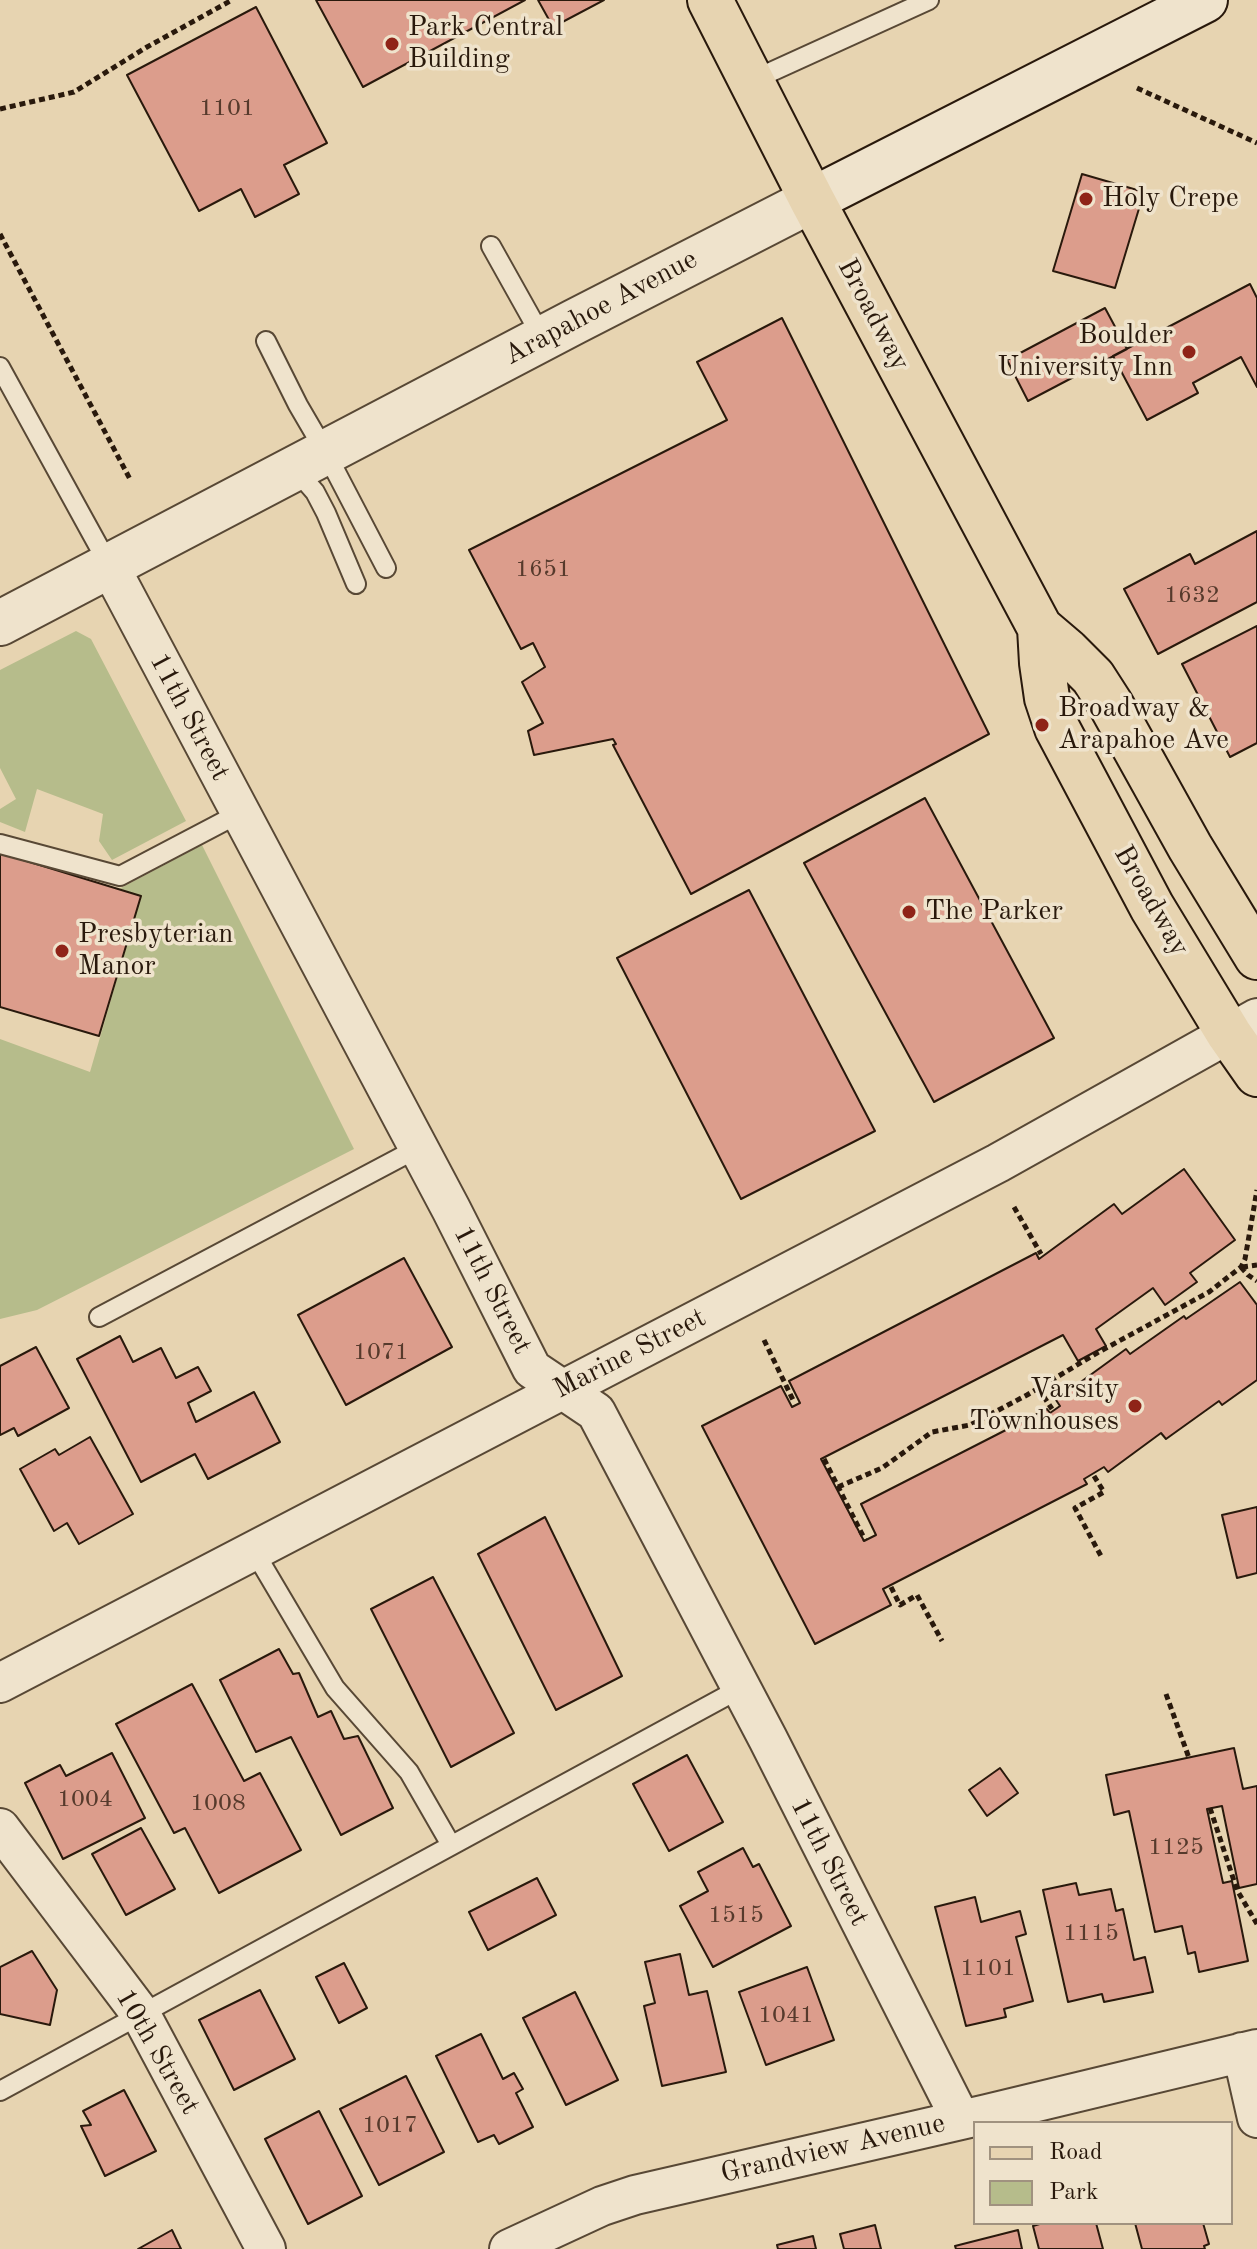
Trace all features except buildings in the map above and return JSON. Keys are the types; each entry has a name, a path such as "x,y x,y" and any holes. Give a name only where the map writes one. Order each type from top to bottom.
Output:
{"main road":[{"name":"Broadway","path":"710,0 812,200 1040,628 1093,677 1257,957"},
{"name":"Broadway","path":"1040,628 1047,698 1057,728 1152,907 1243,1026 1257,1074"}],"street":[{"name":"Arapahoe Avenue","path":"0,623 740,235 1197,4"},
{"name":"11th Street","path":"110,567 532,1369 596,1412 741,1688 961,2120"},
{"name":"Marine Street","path":"0,1683 998,1163 1243,1026"},
{"name":"10th Street","path":"0,1828 140,2013 266,2249"},
{"name":"Grandview Avenue","path":"509,2249 576,2234 635,2195 1250,2050"},
{"path":"1250,2050 1257,2118"}],"lane":[{"path":"751,81 929,0"},
{"path":"491,246 543,339"},
{"path":"266,341 298,405 315,492 356,584"},
{"path":"0,367 110,567"},
{"path":"310,461 386,568"},
{"path":"0,844 120,876 240,813"},
{"path":"99,1317 418,1148"},
{"path":"254,1551 335,1688 409,1772 451,1845"},
{"path":"0,2091 741,1688"}],"path":[{"path":"0,109 74,92 232,0"},
{"path":"1137,88 1257,143"},
{"path":"0,234 131,481"},
{"path":"838,1487 882,1468 932,1432 970,1425 1209,1292 1241,1267 1248,1249 1257,1190"},
{"path":"1014,1207 1041,1254"},
{"path":"1241,1267 1257,1265"},
{"path":"1241,1267 1257,1281"},
{"path":"764,1340 794,1402"},
{"path":"1038,1388 1052,1409"},
{"path":"824,1459 865,1540"},
{"path":"1094,1476 1104,1492 1075,1508 1101,1556"},
{"path":"891,1587 900,1605 917,1595 942,1641"},
{"path":"1166,1694 1189,1758"},
{"path":"1210,1808 1237,1890 1257,1924"}],"green space":[{"path":"76,631 91,639 186,821 112,860 99,841 103,814 37,789 25,832 0,822 0,809 16,799 0,768 0,670"},
{"path":"202,845 354,1149 37,1310 0,1319 0,1039 90,1072 141,896 119,889"}],"place":[{"name":"Park Central Building","path":"392,44"},
{"name":"Holy Crepe","path":"1086,199"},
{"name":"Boulder University Inn","path":"1189,352"},
{"name":"Broadway & Arapahoe Ave","path":"1042,725"},
{"name":"The Parker","path":"909,912"},
{"name":"Presbyterian Manor","path":"62,951"},
{"name":"Varsity Townhouses","path":"1135,1406"}]}
